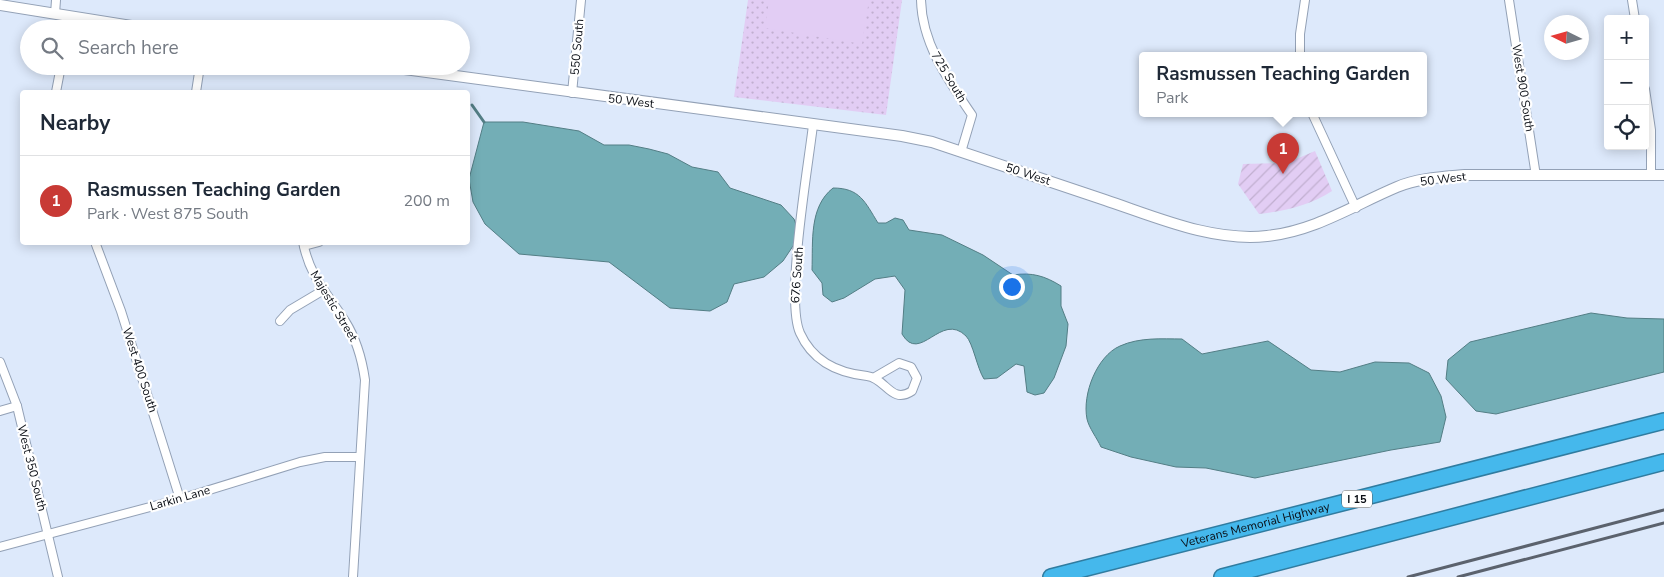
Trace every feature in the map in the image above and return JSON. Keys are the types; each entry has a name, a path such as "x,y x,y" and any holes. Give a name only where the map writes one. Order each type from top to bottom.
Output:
{"highway":[{"name":"Veterans Memorial Highway","path":"1051,577 1664,421"},
{"path":"1222,577 1664,462"}],"street":[{"path":"55,14 56,0"},
{"name":"550 South","path":"572,93 581,0"},
{"name":"725 South","path":"921,0 924,26 931,47 946,77 972,115 962,152"},
{"path":"1300,52 1300,34 1305,0"},
{"name":"West 900 South","path":"1509,0 1536,176"},
{"path":"1632,0 1634,15"},
{"path":"0,5 94,20"},
{"path":"68,20 69,16"},
{"path":"56,90 59,75"},
{"path":"196,90 199,75"},
{"name":"50 West","path":"445,75 902,136 932,142 1177,224 1222,235 1265,236 1301,230 1356,208 1399,186 1433,178 1465,175 1664,175"},
{"path":"1647,105 1651,130 1651,175"},
{"path":"1314,117 1356,208"},
{"name":"676 South","path":"813,125 799,250 795,314 804,340 816,356 832,368 843,373 875,377"},
{"name":"West 400 South","path":"96,245 121,311 180,499"},
{"name":"Majestic Street","path":"303,245 306,256 322,291 345,320 362,358 365,380 353,577"},
{"path":"280,320 290,310 322,291"},
{"name":"West 350 South","path":"0,362 17,406 58,577"},
{"path":"899,363 911,367 917,378 912,391 900,396 894,395 875,377 899,363"},
{"path":"0,411 17,406"},
{"name":"Larkin Lane","path":"0,547 180,499 300,462 325,457 360,458"}],"shaded area":[{"path":"748,0 902,0 886,115 734,97"},
{"path":"769,0 869,0 862,44 765,28"},
{"path":"484,122 523,122 579,131 604,145 629,145 649,149 668,154 692,167 718,172 730,188 781,205 794,219 798,230 795,243 783,261 764,277 734,284 727,302 710,311 670,308 609,262 519,254 485,224 473,202 470,175"},
{"path":"1315,151 1332,191 1297,207 1259,214 1238,184 1243,164 1287,163"},
{"path":"833,188 856,194 865,203 878,223 886,223 895,218 903,220 909,230 942,235 983,255 1013,275 1026,274 1038,276 1061,286 1061,306 1068,324 1066,346 1054,378 1044,393 1035,395 1027,392 1024,366 1016,364 997,378 984,379 968,339 957,330 948,330 916,344 909,342 902,334 905,290 895,276 875,279 844,298 832,302 823,295 822,283 812,270 814,225 820,205"},
{"path":"1591,313 1627,318 1664,319 1664,372 1496,414 1476,411 1446,379 1448,360 1470,342"},
{"path":"1182,339 1202,354 1268,341 1311,370 1340,372 1375,362 1409,363 1429,373 1441,396 1446,417 1440,442 1391,450 1255,478 1206,468 1176,467 1131,457 1101,447 1088,422 1086,409 1089,388 1104,358 1120,346 1135,341"}],"waterway":[{"path":"472,105 484,122"}],"railway":[{"path":"1408,577 1664,510"},
{"path":"1458,577 1664,523"}],"place":[{"name":"Rasmussen Teaching Garden","path":"1283,174"}]}
